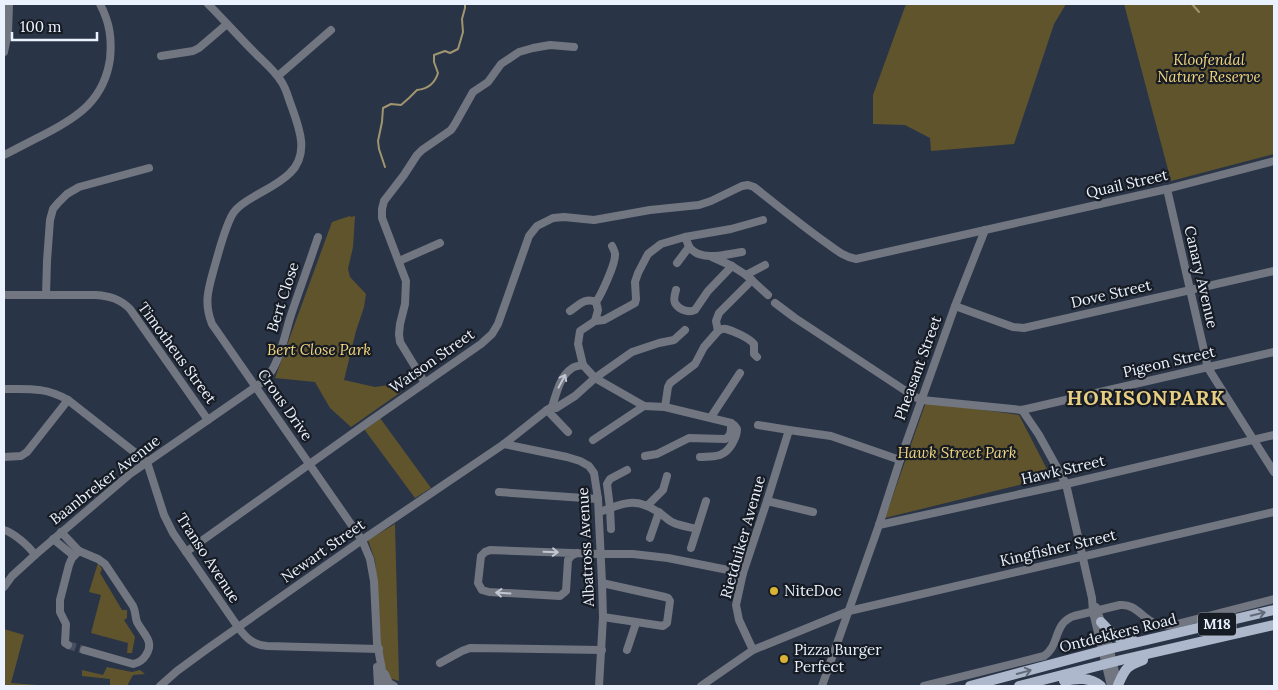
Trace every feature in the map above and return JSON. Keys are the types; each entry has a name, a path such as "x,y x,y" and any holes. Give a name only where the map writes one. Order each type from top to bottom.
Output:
{"main road":[{"name":"Ontdekkers Road","path":"970,686 1106,650 1274,610"},
{"path":"1101,622 1114,635 1125,640 1160,638"},
{"name":"Ontdekkers Road","path":"1019,686 1274,624"},
{"path":"1116,686 1130,665 1164,650"},
{"path":"1038,686 1080,678 1098,683 1101,686"}],"street":[{"path":"4,52 8,33 9,4"},
{"path":"4,155 74,118 93,99 105,77 111,51 110,29 100,4"},
{"name":"Crous Drive","path":"208,4 278,76 284,86 302,140 298,163 291,172 279,182 244,203 234,212 216,260 207,298 207,310 212,324 362,540 370,559 374,581 378,686"},
{"path":"161,56 193,51 227,24"},
{"path":"278,76 331,30"},
{"path":"425,383 399,338 405,304 406,281 382,218 384,202 417,155 451,130 473,92 488,82 499,66 505,61 519,52 542,46 574,48"},
{"name":"Quail Street","path":"748,185 754,187 810,232 841,253 856,259 933,237 985,230 1167,189 1274,161"},
{"path":"46,295 50,220 58,203 67,194 79,187 149,168"},
{"name":"Watson Street","path":"186,552 481,344 498,324 529,236 534,228 542,222 564,217 594,220 650,210 699,205 748,185"},
{"name":"Canary Avenue","path":"1167,189 1208,368 1274,472"},
{"path":"700,456 719,456 727,452 738,433 738,429 731,423 711,417 665,407 644,406 596,378 583,365 578,335 582,329 595,321 604,320 632,306 636,300 636,277 648,254 661,244 763,220"},
{"name":"Pheasant Street","path":"822,686 955,306 985,230"},
{"path":"968,233 978,248"},
{"name":"Bert Close","path":"255,386 264,381 273,369 318,237"},
{"path":"685,237 689,247 694,251 732,266 749,277 768,295"},
{"path":"399,261 440,243"},
{"path":"595,321 598,310 596,302 614,260 615,254 612,246"},
{"path":"677,263 689,247"},
{"path":"712,257 742,252"},
{"path":"718,330 716,321 719,313 749,277 765,265"},
{"path":"676,290 674,300 676,305 685,311 694,311 708,291 732,266"},
{"name":"Dove Street","path":"955,306 1013,327 1024,328 1274,271"},
{"name":"Timotheus Street","path":"4,295 108,296 124,304 130,309 208,420"},
{"path":"570,311 588,300 596,302"},
{"path":"775,303 905,391 922,400"},
{"path":"665,407 670,383 695,364 704,347 718,330 726,329 750,340 754,344 754,354 757,357"},
{"name":"Newart Street","path":"160,686 177,671 238,627 504,444 549,408 556,408 575,396 632,352 674,340 685,330"},
{"name":"Pigeon Street","path":"922,400 1022,410 1274,352"},
{"path":"568,432 549,408 566,374 573,367 583,365"},
{"path":"711,417 740,373"},
{"name":"Baanbreker Avenue","path":"4,587 12,576 35,555 130,474 255,386"},
{"path":"4,389 36,389 58,394 147,462"},
{"path":"4,457 20,456 27,452 68,400"},
{"path":"593,440 644,406"},
{"path":"1022,410 1039,435 1066,484 1095,611 1116,686"},
{"path":"645,456 657,454 688,438 725,439 730,434 731,423"},
{"path":"758,425 832,436 900,460"},
{"name":"Rietduiker Avenue","path":"753,650 736,609 743,573 789,430"},
{"name":"Hawk Street","path":"879,525 1066,484 1274,435"},
{"name":"Albatross Avenue","path":"504,444 567,457 586,464 592,468 594,473 599,512 603,617 599,686"},
{"name":"Transo Avenue","path":"147,462 164,514 173,533 238,627 251,642 259,645 377,647"},
{"path":"611,529 607,484 610,479 627,470"},
{"path":"647,506 663,490 667,476"},
{"path":"500,492 598,499"},
{"path":"691,548 706,501"},
{"path":"767,501 812,512"},
{"path":"599,512 626,503 647,506 659,512 673,523 697,529"},
{"path":"650,538 659,512"},
{"name":"Kingfisher Street","path":"701,686 753,650 849,610 1274,512"},
{"path":"4,530 10,532 31,549 35,555"},
{"path":"61,532 77,554"},
{"path":"53,539 77,554 98,558 105,564 133,606 136,612 136,621 147,637 150,647 146,656 136,664 84,650"},
{"path":"577,553 568,560 566,590 562,595 484,592 478,583 482,554 490,550 642,555 668,558 743,573"},
{"path":"68,645 65,643 66,624 59,610 69,565 77,554"},
{"path":"602,583 663,596 670,600 666,625 660,627 603,617"},
{"name":"Ontdekkers Road","path":"924,686 1044,656 1051,650 1060,627 1069,617 1127,605 1152,622 1163,626 1274,599"},
{"path":"1095,611 1101,622 1106,650"},
{"path":"627,650 636,623"},
{"name":"Crous Drive","path":"377,647 385,686"},
{"path":"440,663 470,648 602,650"},
{"path":"380,661 389,683 394,686"}],"green space":[{"path":"906,4 1066,4 1054,24 1014,144 931,151 930,138 905,125 873,124 873,95"},
{"name":"Kloofendal Nature Reserve","path":"1124,4 1274,4 1274,154 1171,181"},
{"name":"Bert Close Park","path":"355,216 353,247 348,269 350,277 366,294 344,380 375,387 419,378 397,391 401,392 351,427 330,408 315,382 275,378 332,222"},
{"name":"Hawk Street Park","path":"926,402 1019,415 1051,477 885,518"},
{"path":"380,418 431,488 415,498 364,429"},
{"path":"395,524 399,681 389,678 382,658 375,560 368,540"},
{"path":"98,563 102,569 100,573 122,610 127,610 127,618 124,620 135,637 132,653 127,653 128,643 91,633 101,595 89,592"},
{"path":"4,629 24,635 11,683 51,686 4,686"},
{"path":"107,667 132,672 140,670 145,674 133,675 127,686 110,686 110,679 82,676 82,670 103,675"}],"waterway":[{"path":"385,167 378,141 383,108 391,104 401,105 417,90 428,87 433,83 438,73 434,62 434,55 445,51 450,53 458,49 463,32 462,19 465,4"},
{"path":"1192,4 1199,12"}],"tunnel":[{"path":"68,645 84,650"}],"place":[{"name":"NiteDoc","path":"774,591"},
{"name":"Pizza Burger Perfect","path":"784,659"}],"district":[{"name":"HORISONPARK","path":"1146,398"}]}
